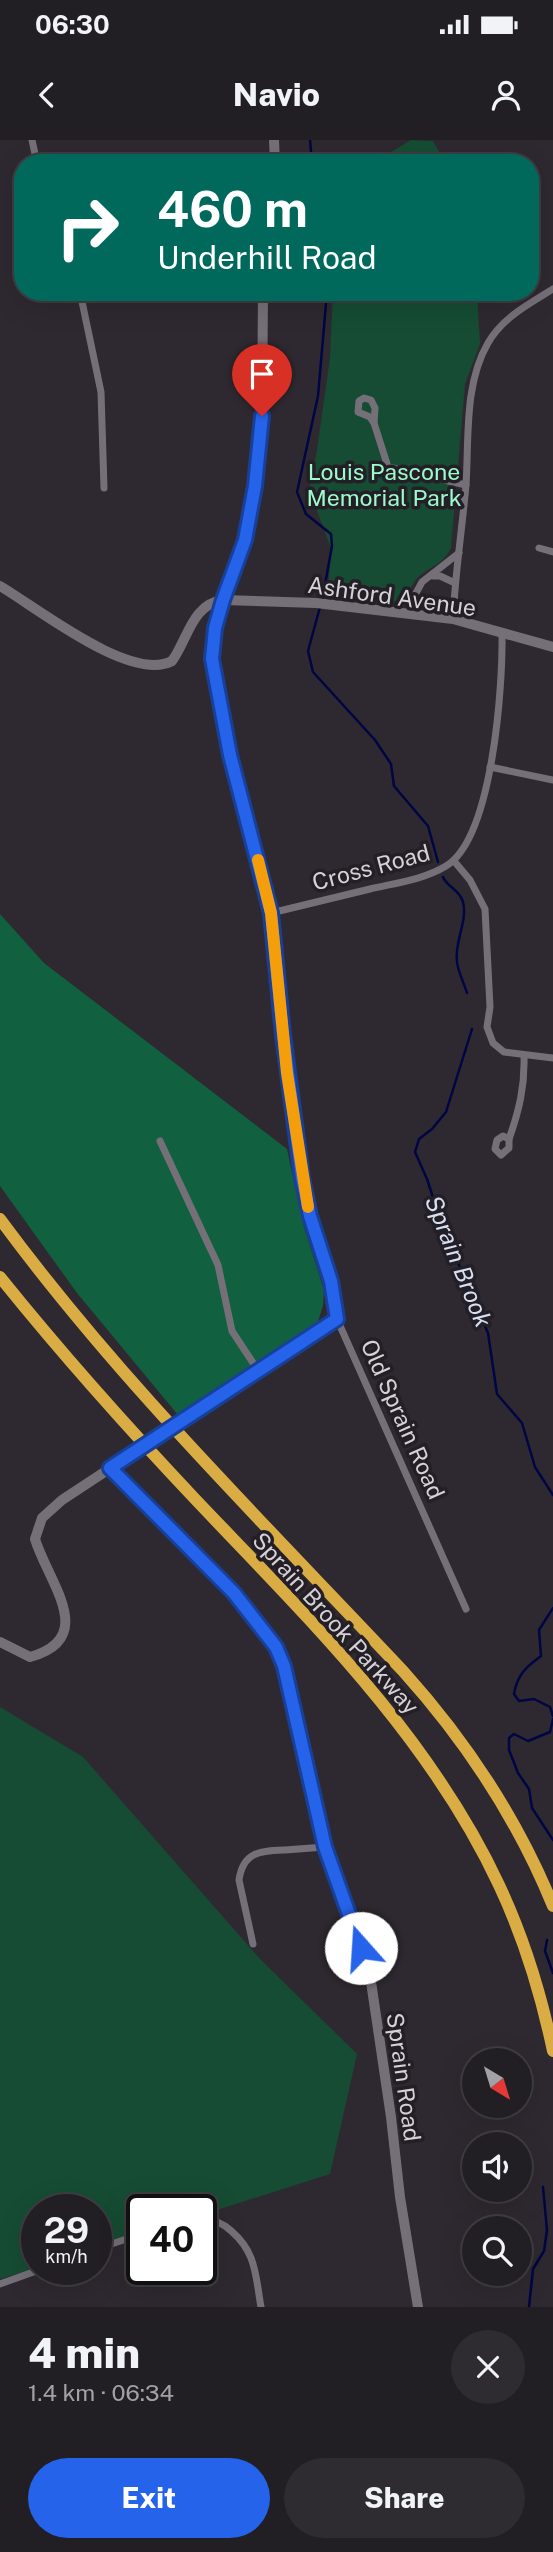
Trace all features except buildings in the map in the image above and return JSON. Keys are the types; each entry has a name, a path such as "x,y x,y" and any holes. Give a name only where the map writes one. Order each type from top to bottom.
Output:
{"highway":[{"name":"Sprain Brook Parkway","path":"0,1219 63,1301 127,1376 441,1715 508,1812 553,1906"},
{"name":"Sprain Brook Parkway","path":"0,1277 109,1406 329,1641 423,1756 472,1832 507,1902 534,1976 553,2051"}],"street":[{"path":"82,301 101,392 104,488"},
{"name":"Old Sprain Road","path":"263,301 262,416 257,467 245,540 215,628 212,659 230,755 271,913 283,1035 302,1178 310,1216 331,1281 337,1319 466,1609"},
{"path":"453,619 466,485 470,408 478,365 488,343 503,322 535,301"},
{"path":"374,423 388,467 466,485"},
{"path":"539,548 553,552"},
{"path":"412,614 422,582 433,576 458,553"},
{"path":"433,576 440,576 455,583"},
{"path":"0,586 97,647 124,659 153,666 172,661 202,608 212,601 223,600"},
{"name":"Ashford Avenue","path":"223,600 316,603 453,619 553,647"},
{"name":"Cross Road","path":"271,913 428,875 454,861 466,842 483,801 502,671 502,633"},
{"path":"490,767 553,780"},
{"path":"454,861 470,880 485,909 490,999 487,1027 497,1048 524,1056 553,1058"},
{"path":"509,1139 519,1111 524,1056"},
{"path":"160,1141 218,1265 232,1331 260,1373"},
{"path":"0,1642 30,1657 47,1652 62,1638 67,1628 62,1604 35,1539 42,1518 62,1500 260,1373 337,1319"},
{"name":"Sprain Road","path":"110,1468 234,1593 276,1647 284,1666 325,1847 370,1975 418,2307"},
{"path":"253,1944 239,1880 240,1870 249,1857 262,1850 325,1847"},
{"path":"217,2222 229,2229 251,2256 261,2307"},
{"path":"0,2284 21,2276"}],"green space":[{"path":"411,140 433,141 440,154 388,154"},
{"name":"Louis Pascone Memorial Park","path":"333,301 478,301 480,344 465,384 451,548 440,562 415,580 408,599 400,602 353,595 328,597 331,548 309,490 330,358"},
{"path":"0,914 44,963 287,1149 304,1227 324,1290 323,1306 317,1324 178,1415 77,1293 0,1186"},
{"path":"0,1707 83,1757 260,1959 357,2054 330,2174 217,2210 217,2194 126,2194 126,2239 112,2244 112,2194 21,2194 21,2273 0,2279"}],"waterway":[{"name":"Sprain Brook","path":"310,140 311,154"},
{"name":"Sprain Brook","path":"322,601 332,546 331,534 306,514 297,492 318,396 326,301"},
{"name":"Sprain Brook","path":"320,607 308,651 313,672 375,740 391,764 394,786 428,826 438,862"},
{"name":"Sprain Brook","path":"443,877 463,902 464,917 457,947 457,962 467,993"},
{"name":"Sprain Brook","path":"472,1029 446,1112 432,1129 419,1139 415,1152 442,1225 488,1333 497,1394 522,1423 535,1467 553,1495"},
{"name":"Sprain Brook","path":"553,1608 539,1630 541,1656 523,1672 514,1694 519,1701 534,1699 550,1707 553,1716"},
{"name":"Sprain Brook","path":"553,1719 550,1732 528,1741 514,1734 509,1738 509,1750 518,1773 529,1789 532,1808 553,1840"},
{"name":"Sprain Brook","path":"547,1940 545,1951 553,1973"},
{"name":"Sprain Brook","path":"529,2307 533,2269 544,2251 547,2230 543,2187"}],"slow traffic":[{"path":"258,860 271,913 287,1073 308,1207"}],"route":[{"path":"262,416 255,486 245,540 215,628 212,659 230,755 268,897 302,1178 310,1216 331,1281 337,1319 110,1468 234,1593 276,1647 284,1666 325,1847 361,1948"}]}
